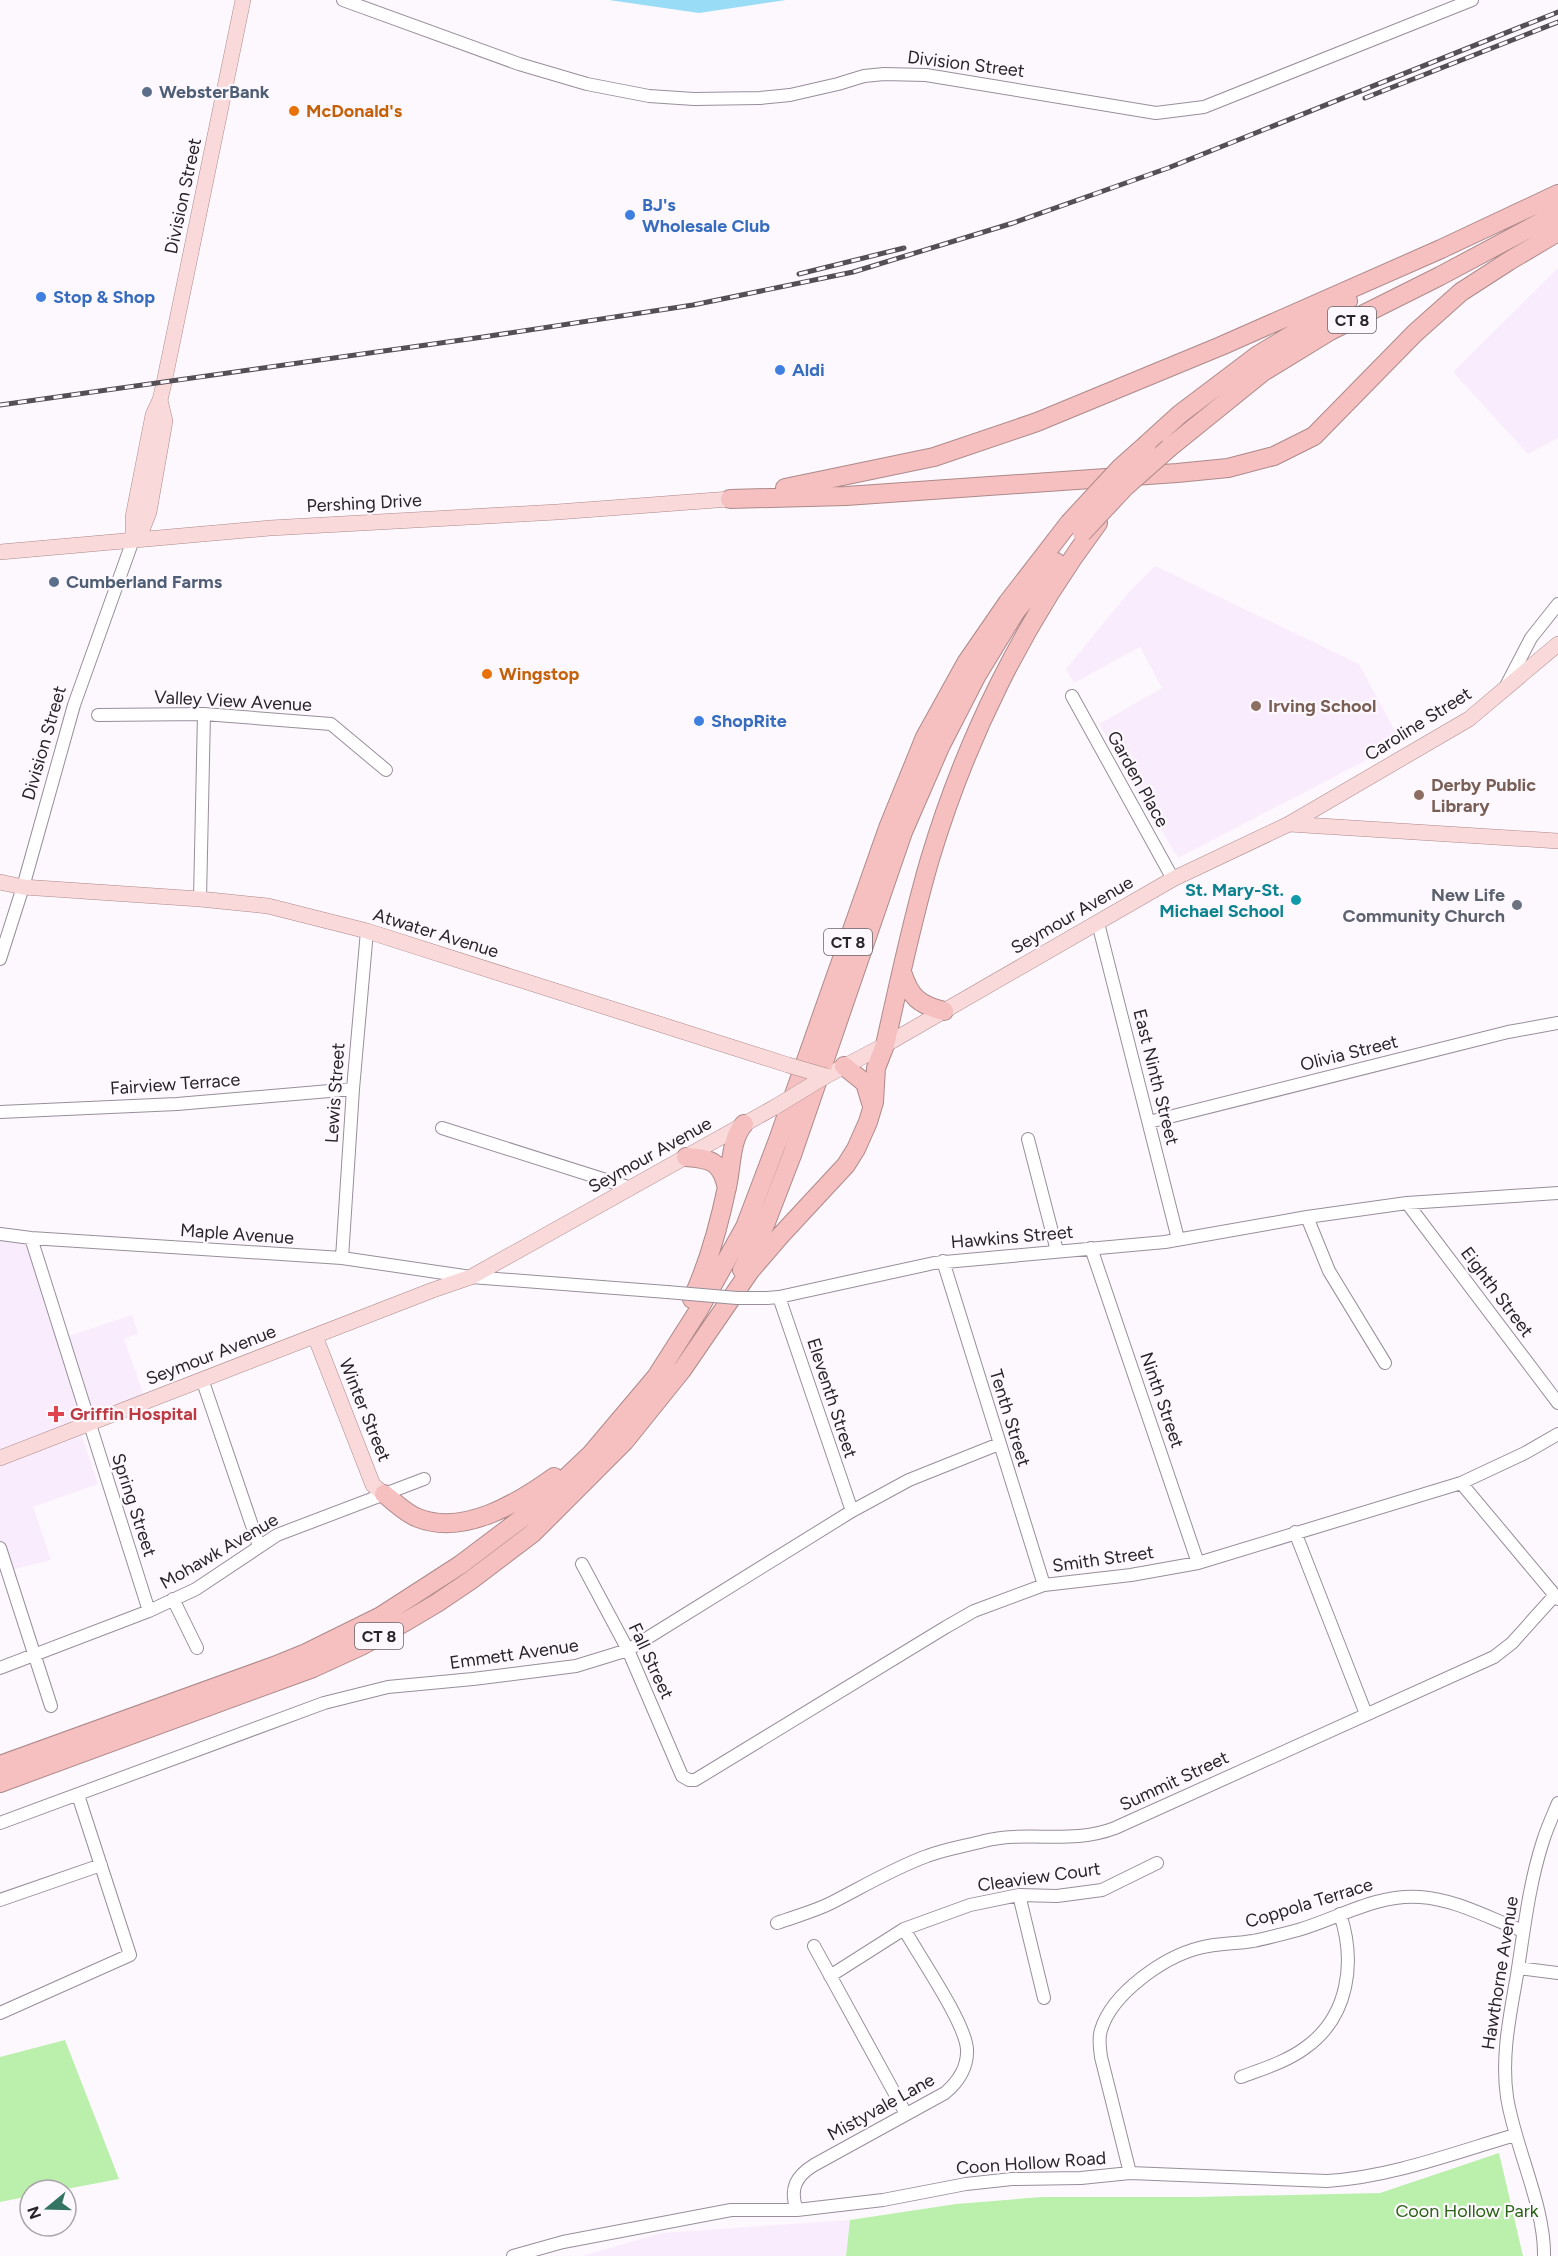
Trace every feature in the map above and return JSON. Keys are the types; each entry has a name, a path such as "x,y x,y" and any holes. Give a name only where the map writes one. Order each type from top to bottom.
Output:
{"highway":[{"name":"CT 8","path":"0,1783 312,1668 405,1622 471,1580 539,1527 624,1442 682,1370 732,1288 765,1225 792,1155 903,832 940,747 977,675 1016,611 1080,530 1120,468 1180,414 1258,355 1441,249 1558,194"},
{"name":"CT 8","path":"0,1765 274,1666 381,1616 460,1565 520,1520 591,1454 656,1377 698,1311 745,1227 888,828 925,737 966,663 1056,537 1080,530 1169,448 1263,372 1320,337 1555,221"},
{"path":"730,499 846,496 1177,473 1228,468 1274,456 1314,436 1415,333 1461,292 1509,261 1555,221"},
{"path":"730,499 934,457 1038,422 1221,346 1441,249"},
{"path":"682,1370 750,1271 846,1165 856,1149 871,1110 876,1068 885,1045 930,859 961,769 1005,670 1052,588 1080,530"},
{"path":"902,972 906,987 913,997 930,1008 944,1011"},
{"path":"834,1072 864,1083 870,1094 871,1110"},
{"path":"656,1377 701,1281 712,1249 727,1188 736,1137 744,1124"},
{"path":"686,1157 706,1159 719,1166 727,1188"},
{"path":"384,1494 411,1515 421,1519 447,1523 464,1521 487,1514 522,1498 591,1454"}],"main road":[{"name":"Division Street","path":"133,540 142,530 149,512 165,421 160,400 243,0"},
{"name":"Pershing Drive","path":"0,552 321,525 557,512 730,499"},
{"name":"Caroline Street","path":"1289,824 1468,719 1558,644"},
{"path":"1289,824 1558,841"},
{"name":"Seymour Avenue","path":"0,1458 471,1277 885,1045 1173,879 1289,824"},
{"name":"Atwater Avenue","path":"0,882 23,887 268,906 367,931 788,1065 834,1072"},
{"name":"Winter Street","path":"315,1336 373,1485 384,1494"}],"street":[{"name":"Division Street","path":"343,0 519,64 587,84 649,96 694,99 790,95 864,76 926,75 1156,113 1204,107 1472,0"},
{"name":"Division Street","path":"0,959 23,887 74,705 133,540"},
{"path":"1504,690 1531,638 1558,604"},
{"name":"Garden Place","path":"1072,696 1173,879"},
{"path":"200,899 204,714"},
{"name":"Valley View Avenue","path":"98,715 204,714 331,724 386,770"},
{"name":"East Ninth Street","path":"1098,923 1178,1239"},
{"name":"Lewis Street","path":"342,1258 353,1089 367,931"},
{"name":"Olivia Street","path":"1149,1122 1508,1032 1558,1023"},
{"name":"Fairview Terrace","path":"0,1112 177,1104 353,1089"},
{"path":"442,1128 631,1188"},
{"path":"1028,1139 1057,1251"},
{"name":"Hawkins Street","path":"471,1277 737,1298 773,1297 943,1262 1178,1239 1306,1216 1407,1203 1558,1193"},
{"name":"Eighth Street","path":"1407,1203 1558,1403"},
{"path":"1306,1216 1329,1271 1385,1364"},
{"name":"Maple Avenue","path":"0,1234 31,1238 342,1258 471,1277"},
{"name":"Spring Street","path":"31,1238 149,1611"},
{"name":"Ninth Street","path":"1091,1248 1198,1563"},
{"name":"Tenth Street","path":"943,1262 1044,1585"},
{"name":"Eleventh Street","path":"773,1297 852,1511"},
{"path":"202,1379 259,1546"},
{"name":"Smith Street","path":"682,1776 689,1780 703,1776 974,1611 1044,1585 1131,1575 1198,1563 1461,1483 1525,1453 1558,1434"},
{"name":"Emmett Avenue","path":"0,1823 324,1703 388,1687 576,1666 628,1650 852,1511 909,1480 999,1444"},
{"name":"Mohawk Avenue","path":"0,1668 149,1611 202,1586 277,1536 424,1479"},
{"path":"1461,1483 1556,1597"},
{"path":"1295,1532 1366,1714"},
{"path":"0,1548 51,1706"},
{"name":"Fall Street","path":"582,1564 628,1650 682,1776"},
{"name":"Summit Street","path":"777,1923 831,1903 877,1877 928,1855 988,1840 1031,1837 1078,1838 1102,1833 1494,1657 1512,1643 1556,1597"},
{"path":"173,1599 197,1648"},
{"path":"0,2013 130,1954 78,1795"},
{"name":"Hawthorne Avenue","path":"1544,2256 1541,2224 1515,2135 1507,2096 1505,2063 1507,2034 1523,1931 1538,1857 1558,1803"},
{"name":"Cleaview Court","path":"830,1976 904,1929 970,1905 1019,1895 1057,1896 1102,1890 1157,1863"},
{"path":"0,1900 101,1865"},
{"path":"1019,1895 1044,1998"},
{"name":"Coppola Terrace","path":"1130,2173 1099,2041 1108,2013 1118,1999 1140,1979 1189,1951 1278,1935 1384,1899 1421,1897 1451,1903 1523,1931"},
{"path":"1241,2077 1281,2062 1305,2048 1336,2016 1347,1977 1347,1945 1340,1914"},
{"name":"Mistyvale Lane","path":"797,2210 792,2193 800,2175 945,2092 956,2083 965,2068 967,2051 961,2028 904,1929"},
{"path":"814,1946 906,2114"},
{"path":"1518,1968 1558,1973"},
{"name":"Coon Hollow Road","path":"513,2256 563,2242 730,2210 797,2210 883,2200 966,2184 1012,2179 1081,2178 1130,2173 1349,2180 1382,2174 1515,2135"}],"shaded area":[{"path":"1558,268 1558,438 1528,454 1453,372"},
{"name":"Irving School","path":"1155,566 1359,664 1401,742 1178,858 1099,724 1162,688 1140,647 1074,683 1066,669 1128,593"},
{"name":"Griffin Hospital","path":"0,1234 31,1238 63,1338 132,1315 138,1334 124,1339 146,1401 79,1427 98,1484 33,1507 51,1560 7,1571 0,1567"},
{"path":"850,2220 846,2256 582,2256 662,2233"}],"green space":[{"path":"65,2040 119,2179 78,2187 78,2178 18,2178 18,2198 0,2202 0,2057"},
{"name":"Coon Hollow Park","path":"1499,2153 1523,2256 846,2256 850,2220 956,2204 1042,2197 1196,2197 1380,2193"}],"water":[{"path":"609,0 786,0 699,13"}],"railway":[{"path":"0,405 693,305 853,272 1013,223 1168,168 1558,12"},
{"path":"1365,98 1558,22"},
{"path":"799,274 904,248"}],"place":[{"name":"WebsterBank","path":"147,92"},
{"name":"McDonald's","path":"294,111"},
{"name":"BJ's Wholesale Club","path":"630,215"},
{"name":"Stop & Shop","path":"41,297"},
{"name":"Aldi","path":"780,370"},
{"name":"Cumberland Farms","path":"54,582"},
{"name":"Wingstop","path":"487,674"},
{"name":"Irving School","path":"1256,706"},
{"name":"ShopRite","path":"699,721"},
{"name":"Derby Public Library","path":"1419,795"},
{"name":"St. Mary-St. Michael School","path":"1296,900"},
{"name":"New Life Community Church","path":"1517,905"},
{"name":"Griffin Hospital","path":"56,1414"}]}
